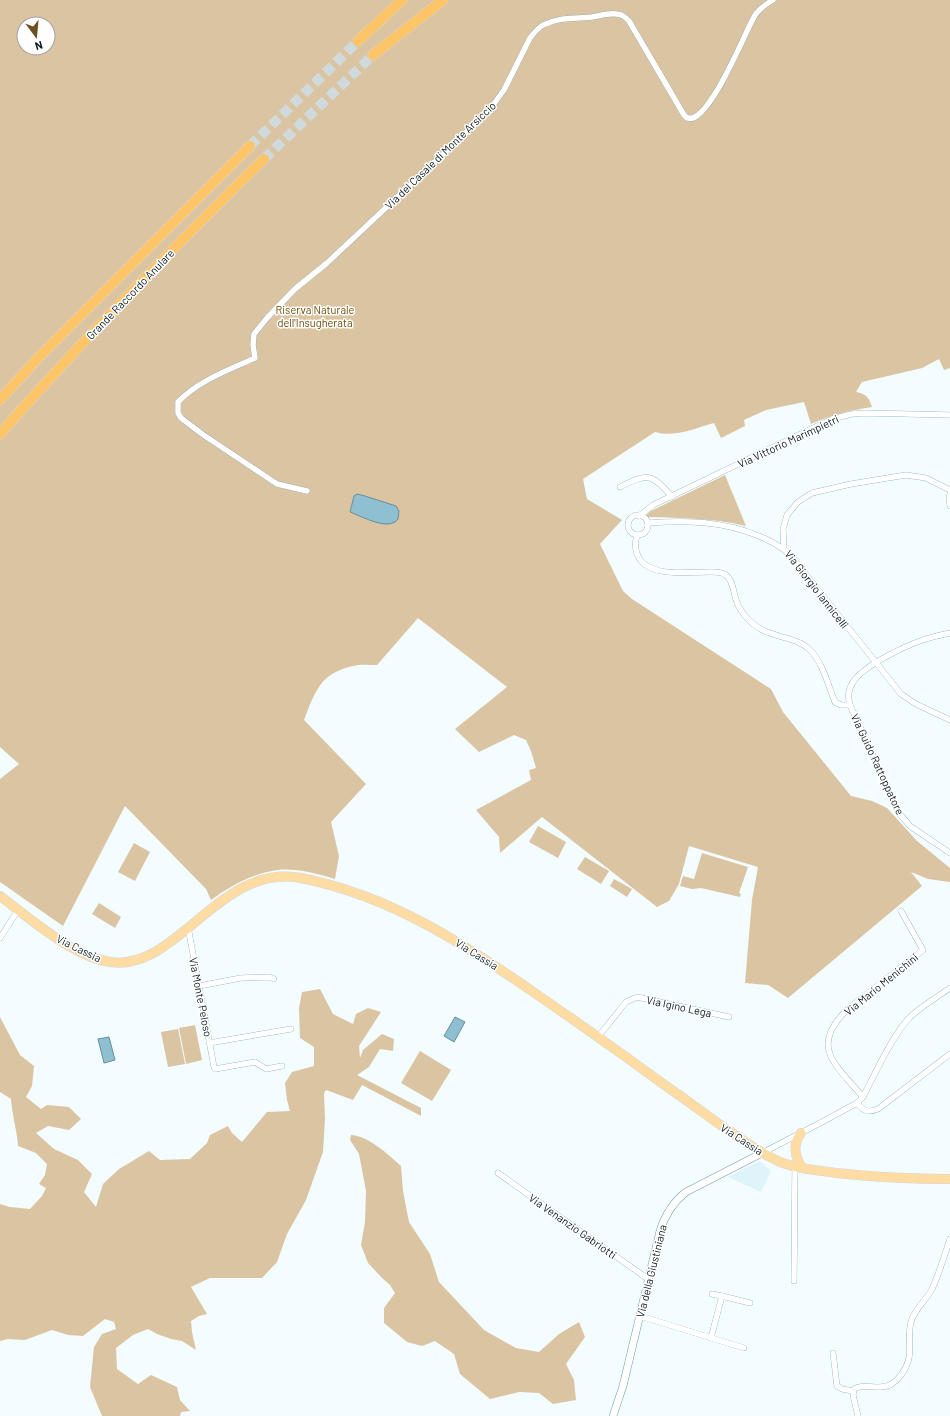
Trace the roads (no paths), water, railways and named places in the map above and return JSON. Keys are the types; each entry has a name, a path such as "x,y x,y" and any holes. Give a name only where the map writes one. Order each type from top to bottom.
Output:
{"highway":[{"path":"358,41 402,0"},
{"path":"373,55 443,0"},
{"path":"433,7 452,0"},
{"name":"Grande Raccordo Anulare","path":"0,400 18,380 250,146"},
{"name":"Grande Raccordo Anulare","path":"0,434 44,383 112,311 264,159"},
{"path":"0,394 18,380"},
{"path":"0,441 11,421"}],"main road":[{"name":"Via Cassia","path":"0,896 52,935 100,960 115,963 132,962 146,958 162,948 221,900 246,886 264,879 291,877 327,884 382,902 434,927 505,972 719,1124 762,1153 779,1162 823,1171 875,1176 950,1179"},
{"path":"799,1167 794,1147 800,1133"}],"street":[{"name":"Via del Casale di Monte Arsiccio","path":"307,491 277,484 188,424 178,413 178,402 196,388 220,373 254,358 254,334 267,318 295,289 327,263 488,112 504,90 530,38 543,25 556,20 588,18 614,13 622,15 629,21 684,115 690,119 697,116 704,110 727,73 752,19 760,10 773,0"},
{"name":"Via Vittorio Marimpietri","path":"639,516 648,508 672,496 807,430 842,416 876,413 950,415"},
{"name":"Via Giorgio Iannicelli","path":"950,490 926,478 909,475 890,477 812,493 798,502 787,515 784,529 784,549 792,557 897,690 905,698 950,720"},
{"path":"620,486 637,478 649,477 660,482 672,496"},
{"path":"950,494 948,498 950,506"},
{"path":"639,516 644,518 648,524 645,532 637,535 631,532 628,523 632,518 639,516"},
{"path":"648,524 684,521 720,524 751,533 784,549"},
{"path":"637,535 635,545 638,555 646,565 655,570 665,572 717,572 725,575 731,582 738,605 748,619 762,631 798,642 808,648 818,661 835,702 841,706 850,705"},
{"name":"Via Guido Rattoppatore","path":"950,633 916,642 875,663 852,682 849,694 850,705 895,806 903,819 910,826 950,853"},
{"path":"0,938 18,910"},
{"name":"Via Mario Menichini","path":"863,1097 829,1054 827,1048 828,1038 843,1014 849,1008 923,950 901,911"},
{"name":"Via Monte Peloso","path":"188,927 215,1069 255,1062 266,1069 282,1066"},
{"path":"199,986 241,978 270,976 274,979"},
{"path":"762,1153 857,1103 863,1097 885,1055 904,1025 919,1010 950,988"},
{"name":"Via Igino Lega","path":"598,1037 626,1002 637,997 729,1017"},
{"path":"210,1043 291,1029"},
{"path":"857,1103 865,1111 878,1109 950,1054"},
{"name":"Via della Giustiniana","path":"613,1416 623,1386 648,1279 666,1215 677,1199 686,1192 762,1153"},
{"path":"794,1281 799,1167"},
{"name":"Via Venanzio Gabriotti","path":"498,1173 648,1279"},
{"path":"833,1353 837,1386 842,1389 853,1391 858,1387 882,1387 888,1386 895,1381 906,1368 910,1357 910,1327 912,1319 932,1288 950,1239"},
{"path":"712,1294 750,1303"},
{"path":"711,1338 722,1296"},
{"path":"640,1316 744,1348"},
{"path":"853,1391 858,1416"}],"water":[{"path":"357,494 396,506 399,511 398,519 394,523 382,524 350,512 354,496"},
{"path":"455,1017 465,1022 454,1042 444,1036"},
{"path":"109,1037 115,1060 104,1063 98,1039"}],"tunnel":[{"path":"250,146 358,41"},
{"path":"264,159 373,55"}],"park label":[{"name":"Riserva Naturale dell'Insugherata","path":"315,315"}]}
